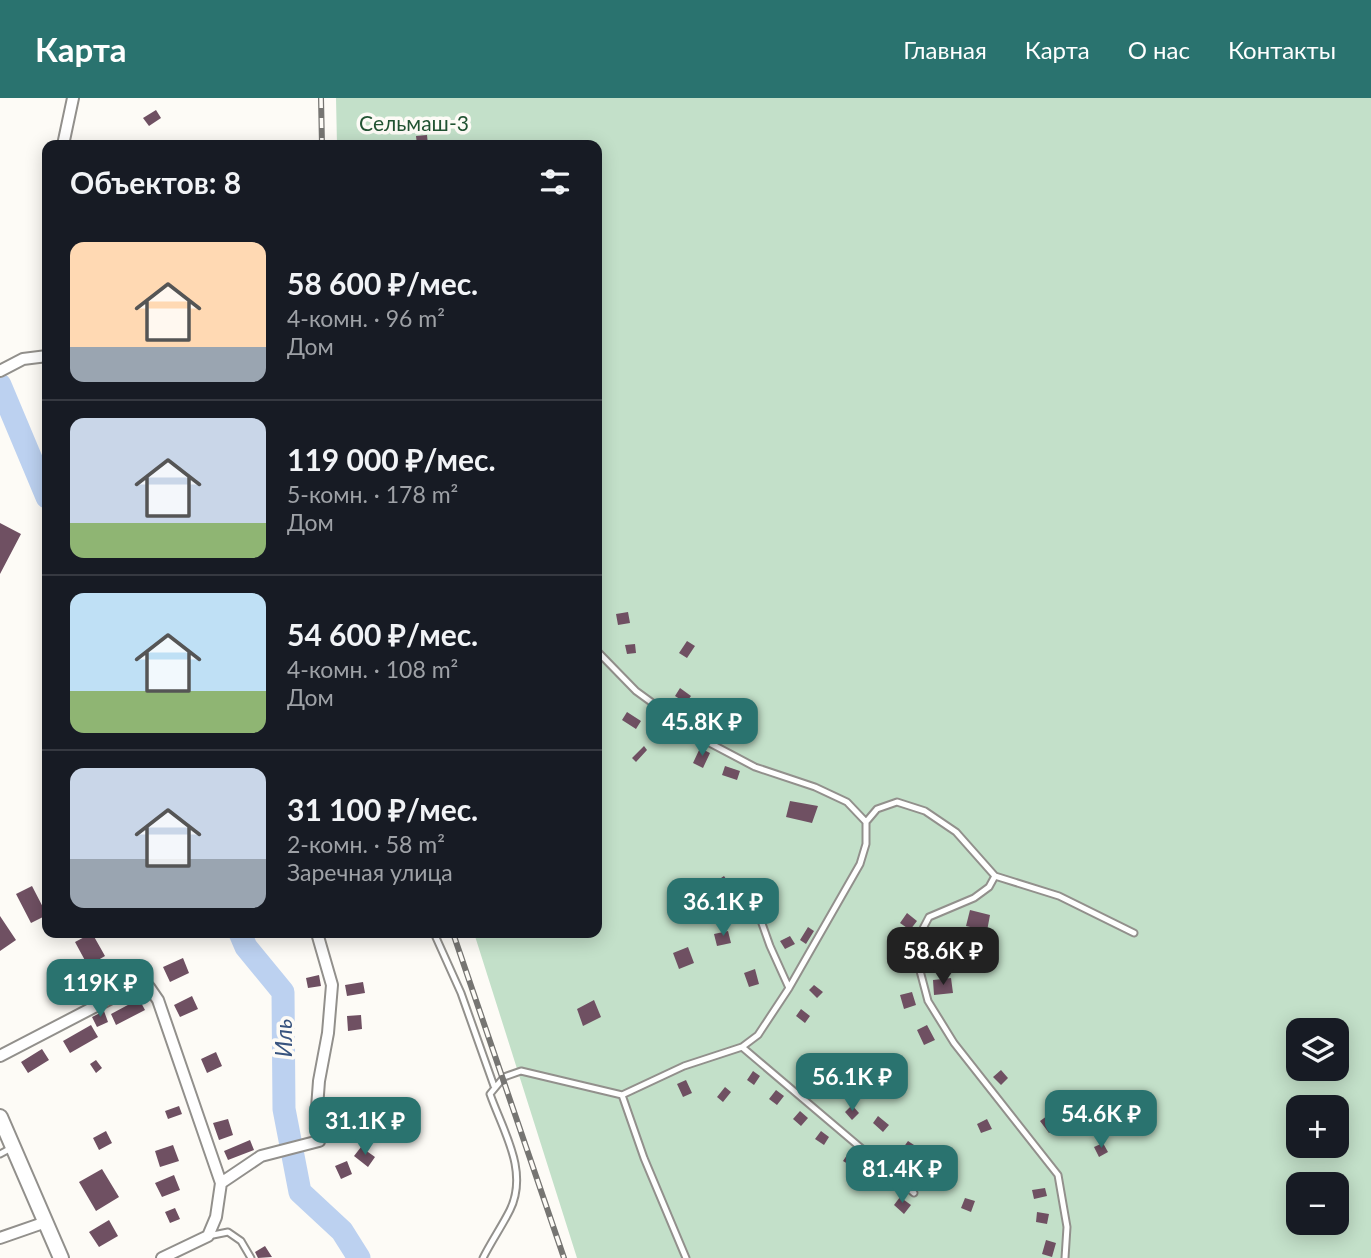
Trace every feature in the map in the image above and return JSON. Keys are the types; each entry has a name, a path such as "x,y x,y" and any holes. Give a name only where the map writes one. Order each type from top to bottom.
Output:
{"street":[{"path":"64,140 73,98"},
{"path":"0,370 23,359 42,357"},
{"path":"221,1183 261,1156 319,1141 319,1081 328,1033 332,985 318,938"},
{"path":"0,1056 139,984 149,987 158,1000 221,1183 215,1217 208,1236 162,1258"},
{"path":"0,1117 7,1150 46,1222 61,1258"},
{"path":"0,1238 46,1222"}],"lane":[{"path":"602,656 636,691 702,739 755,767 815,786 847,802 866,822"},
{"path":"482,1258 510,1210 517,1188 511,1149 490,1094 494,1086 504,1077 521,1071 622,1095 684,1066 742,1047 758,1035 789,988 860,864 866,844 866,822 877,809 897,803 925,811 956,832 995,876 1059,896 1134,933"},
{"path":"995,876 989,887 974,898 929,917 918,938 919,967 928,1001 954,1043 1058,1175 1067,1227 1065,1258"},
{"path":"749,887 770,946 789,988"},
{"path":"437,938 461,993 494,1086"},
{"path":"742,1047 914,1193"},
{"path":"622,1095 644,1158 686,1258"},
{"path":"208,1236 228,1232 241,1241 251,1258"}],"green space":[{"name":"Сельмаш-3","path":"336,98 1371,98 1371,1258 577,1258 476,938 602,938 602,140 337,140"}],"building":[{"path":"156,110 161,118 149,126 143,118"},
{"path":"427,135 428,140 416,140 416,136"},
{"path":"0,523 21,534 0,574"},
{"path":"628,612 630,623 618,625 616,614"},
{"path":"687,641 695,646 687,658 679,653"},
{"path":"635,644 636,653 627,654 625,645"},
{"path":"680,688 691,696 686,703 675,696"},
{"path":"627,712 641,721 636,729 622,720"},
{"path":"713,712 721,717 717,724 709,719"},
{"path":"743,729 751,734 745,743 737,739"},
{"path":"644,746 647,750 636,762 632,758"},
{"path":"700,748 710,753 703,768 693,763"},
{"path":"725,766 740,771 737,780 722,775"},
{"path":"790,801 818,806 812,823 786,817"},
{"path":"724,876 732,888 723,893 715,882"},
{"path":"772,880 778,891 764,898 759,887"},
{"path":"32,886 42,905 42,918 31,923 16,894"},
{"path":"970,910 990,915 987,931 966,926"},
{"path":"907,913 917,921 910,930 900,923"},
{"path":"0,916 16,940 0,951"},
{"path":"808,927 814,931 806,944 800,940"},
{"path":"728,931 731,943 717,946 714,934"},
{"path":"790,936 795,944 785,949 780,941"},
{"path":"83,938 95,938 105,956 88,966 75,942"},
{"path":"688,947 694,963 679,969 673,953"},
{"path":"942,947 956,948 955,961 941,960"},
{"path":"183,958 189,973 170,982 163,967"},
{"path":"755,969 759,984 749,987 744,973"},
{"path":"319,975 321,986 308,988 306,978"},
{"path":"951,978 953,993 934,995 933,980"},
{"path":"363,982 365,993 347,996 345,985"},
{"path":"814,985 823,992 817,998 809,990"},
{"path":"912,992 916,1005 904,1009 900,995"},
{"path":"192,996 198,1009 180,1017 174,1005"},
{"path":"139,999 145,1010 116,1025 111,1014"},
{"path":"594,1000 601,1017 583,1026 577,1009"},
{"path":"801,1009 810,1016 805,1023 796,1016"},
{"path":"104,1011 108,1022 97,1027 92,1017"},
{"path":"361,1015 362,1029 348,1031 347,1016"},
{"path":"91,1025 98,1037 70,1053 63,1041"},
{"path":"927,1025 935,1040 924,1045 917,1030"},
{"path":"42,1049 49,1060 28,1073 21,1062"},
{"path":"216,1052 222,1066 207,1073 201,1059"},
{"path":"96,1060 102,1068 96,1073 90,1064"},
{"path":"1001,1070 1008,1078 1001,1085 993,1077"},
{"path":"753,1071 760,1076 754,1085 747,1080"},
{"path":"830,1078 835,1084 827,1091 822,1085"},
{"path":"686,1080 692,1093 683,1097 677,1084"},
{"path":"725,1087 731,1092 723,1102 717,1097"},
{"path":"776,1090 784,1096 777,1105 769,1099"},
{"path":"852,1105 859,1113 852,1120 845,1112"},
{"path":"179,1106 182,1114 168,1119 165,1111"},
{"path":"800,1111 808,1118 801,1126 793,1119"},
{"path":"878,1116 889,1125 883,1132 873,1123"},
{"path":"1047,1116 1056,1128 1049,1133 1040,1121"},
{"path":"228,1119 233,1135 219,1140 213,1123"},
{"path":"987,1119 992,1129 981,1133 977,1124"},
{"path":"106,1131 112,1143 99,1150 93,1138"},
{"path":"821,1131 829,1137 824,1145 815,1139"},
{"path":"250,1140 254,1150 228,1160 224,1151"},
{"path":"908,1141 914,1145 905,1159 898,1155"},
{"path":"1103,1143 1108,1152 1099,1157 1094,1147"},
{"path":"173,1145 179,1161 160,1167 155,1151"},
{"path":"361,1147 375,1157 368,1167 354,1156"},
{"path":"849,1152 859,1159 853,1167 843,1161"},
{"path":"347,1161 352,1174 341,1179 335,1166"},
{"path":"102,1169 119,1197 96,1211 79,1182"},
{"path":"866,1171 873,1176 867,1183 860,1178"},
{"path":"174,1175 180,1190 162,1197 155,1183"},
{"path":"1045,1188 1047,1196 1034,1199 1032,1190"},
{"path":"900,1197 911,1205 904,1214 894,1205"},
{"path":"965,1198 975,1201 971,1212 961,1208"},
{"path":"175,1208 180,1219 170,1223 165,1212"},
{"path":"1037,1212 1049,1214 1047,1224 1036,1222"},
{"path":"109,1220 118,1236 99,1247 89,1232"},
{"path":"1046,1240 1056,1243 1052,1257 1042,1254"},
{"path":"265,1246 272,1257 258,1258 255,1252"}],"waterway":[{"name":"Иль","path":"0,385 42,485"},
{"name":"Иль","path":"242,938 246,947 283,992 284,1109 300,1192 342,1231 359,1258"}],"railway":[{"path":"321,98 322,140"},
{"path":"455,938 564,1258"}]}
